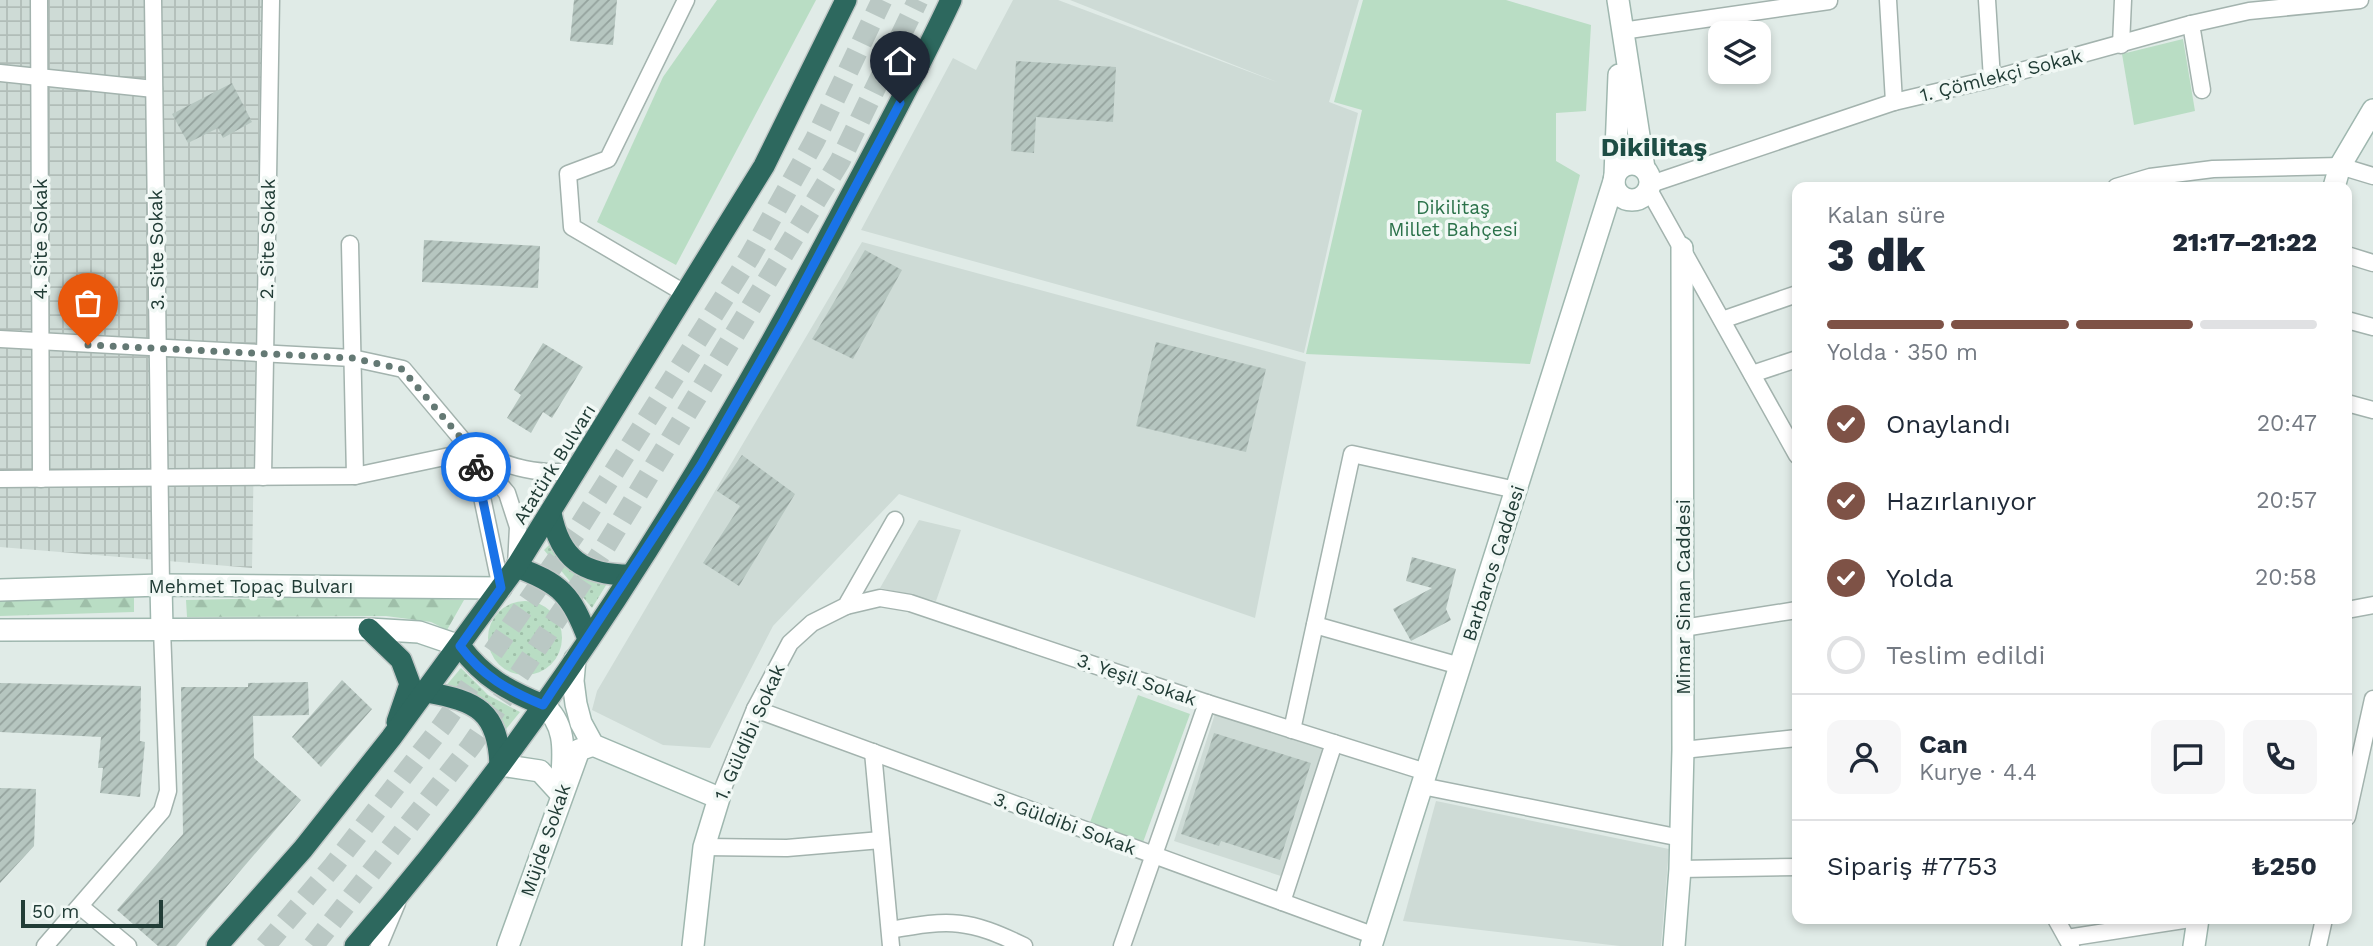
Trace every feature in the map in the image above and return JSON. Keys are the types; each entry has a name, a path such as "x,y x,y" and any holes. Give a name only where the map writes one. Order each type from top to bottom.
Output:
{"highway":[{"name":"Atatürk Bulvarı","path":"216,946 303,849 391,738 516,567 578,471 764,166 846,0"},
{"path":"355,946 401,894 500,765 575,659 701,465 783,322 926,54 951,0"},
{"path":"551,513 556,540 579,564 600,572 631,575"},
{"path":"516,567 541,576 563,590 578,613 588,639"},
{"path":"369,629 401,660 410,684 391,738"},
{"path":"460,646 477,668 499,684 543,705"},
{"path":"426,692 452,696 482,710 493,723 499,742 500,765"}],"street":[{"name":"4. Site Sokak","path":"39,0 41,479"},
{"name":"3. Site Sokak","path":"153,0 161,585"},
{"name":"2. Site Sokak","path":"263,477 271,0"},
{"path":"685,0 608,159 568,174 572,227 686,294"},
{"path":"1618,0 1648,180 1682,248 1792,446"},
{"path":"1888,0 1894,102"},
{"path":"1987,0 1992,79"},
{"path":"2122,45 2123,0"},
{"name":"1. Çömlekçi Sokak","path":"1648,180 1894,102 2122,45 2249,6 2360,0"},
{"path":"1622,31 1829,1"},
{"path":"2191,24 2202,90"},
{"name":"Barbaros Caddesi","path":"1373,941 1614,178 1622,31"},
{"path":"0,73 154,89"},
{"path":"2335,182 2340,166 2373,110"},
{"path":"1628,164 1648,180 1639,200 1631,201 1618,194 1614,178 1628,164"},
{"path":"2133,182 2150,177 2213,169 2340,166 2373,176"},
{"path":"349,244 355,477"},
{"name":"Mimar Sinan Caddesi","path":"1674,946 1680,869 1683,750 1682,248"},
{"path":"2352,257 2373,263"},
{"path":"1722,320 1792,296"},
{"path":"2352,321 2373,327"},
{"path":"0,339 352,358 402,369 506,493 518,527 516,567"},
{"path":"1752,374 1792,361"},
{"path":"2352,404 2373,410"},
{"path":"473,452 501,588"},
{"path":"0,479 355,477 473,452 517,470 543,474 578,471"},
{"path":"1292,730 1352,454 1516,490"},
{"path":"846,606 895,520"},
{"path":"45,946 81,908 162,811 168,791 161,585"},
{"name":"Mehmet Topaç Bulvarı","path":"0,590 161,585 501,588"},
{"name":"3. Yeşil Sokak","path":"846,606 880,598 910,603 1207,704 1334,743 1424,779 1681,838"},
{"path":"2352,609 2373,605"},
{"name":"1. Güldibi Sokak","path":"693,946 704,846 719,798 755,709 790,642 813,622 846,606"},
{"path":"1683,628 1792,612"},
{"path":"1315,625 1460,666"},
{"path":"0,629 369,629 419,632 460,646"},
{"path":"575,659 573,681 576,704 581,723 593,745 719,798"},
{"path":"1122,946 1207,704"},
{"path":"543,705 554,714 564,740 561,794"},
{"name":"3. Güldibi Sokak","path":"755,709 1282,902 1373,941"},
{"path":"2352,795 2372,709"},
{"path":"1683,750 1792,739"},
{"path":"1282,902 1334,743"},
{"name":"Müjde Sokak","path":"508,946 579,750 593,745"},
{"path":"873,752 891,938 927,923 966,922 1024,946"},
{"path":"500,765 540,771 561,794"},
{"path":"704,846 786,848 881,840"},
{"path":"1680,869 1792,867"},
{"path":"379,946 401,894"},
{"path":"81,908 128,946"},
{"path":"2059,924 2069,942 2164,924"},
{"path":"2194,946 2197,924"},
{"path":"2318,946 2323,924"}],"shaded area":[{"path":"0,0 276,0 260,88 252,568 0,547"},
{"path":"1013,0 1058,0 1277,82 1070,0 1359,0 1329,102 1358,113 1304,353 861,230 953,58 976,70"},
{"path":"862,242 1306,362 1255,618 899,494 773,626 710,748 663,745 592,710 597,691"},
{"path":"919,520 961,530 936,601 880,588"},
{"path":"1215,714 1325,749 1284,877 1174,841"},
{"path":"1436,801 1669,849 1661,946 1620,946 1403,921"}],"green space":[{"path":"717,0 816,0 676,265 597,222 663,77"},
{"name":"Dikilitaş Millet Bahçesi","path":"1363,0 1506,0 1591,25 1586,111 1556,113 1556,161 1580,175 1530,364 1306,354 1362,110 1334,102"},
{"path":"2183,39 2195,111 2134,125 2122,54"},
{"path":"549,545 559,558 608,582 592,608 544,550"},
{"path":"134,596 134,612 0,616 0,601"},
{"path":"359,596 464,600 447,630 431,622 386,616 187,617 186,600"},
{"path":"518,601 532,601 546,607 556,617 562,638 560,652 546,669 532,675 518,675 504,669 494,659 488,645 488,631 494,617 504,607"},
{"path":"461,668 488,695 520,712 502,734 445,687"},
{"path":"1138,695 1190,714 1142,845 1089,825"}],"building":[{"path":"574,0 617,0 613,45 570,41"},
{"path":"1016,61 1116,67 1113,122 1036,117 1034,153 1011,151"},
{"path":"232,83 252,122 223,138 218,128 188,143 172,114"},
{"path":"424,240 540,246 538,288 422,282"},
{"path":"865,250 902,270 853,359 812,339"},
{"path":"1156,342 1266,369 1246,452 1136,426"},
{"path":"543,343 583,367 552,418 543,412 531,433 507,418 521,395 514,390"},
{"path":"742,455 795,494 739,586 703,563 740,506 717,491"},
{"path":"1412,557 1456,569 1446,609 1451,620 1411,641 1393,609 1432,588 1406,581"},
{"path":"342,680 372,709 321,767 292,737"},
{"path":"308,682 309,715 253,716 254,758 301,800 176,946 158,946 117,910 183,834 181,687 248,687 248,683"},
{"path":"0,683 141,686 140,741 145,742 140,797 100,793 103,768 98,768 101,737 0,732"},
{"path":"1214,733 1311,763 1280,860 1221,841 1219,846 1181,834"},
{"path":"0,788 36,789 34,846 0,883"}],"tunnel":[{"path":"265,946 334,865 442,726 576,532 749,258 815,140 882,0"},
{"path":"313,946 471,746 604,549 840,161 918,0"}],"way so far":[{"path":"88,345 352,358 402,369 473,452 476,467"}],"district":[{"name":"Dikilitaş","path":"1654,147"}],"route":[{"path":"476,467 501,588 460,646 477,668 499,684 543,705 701,465 783,322 900,103"}]}
